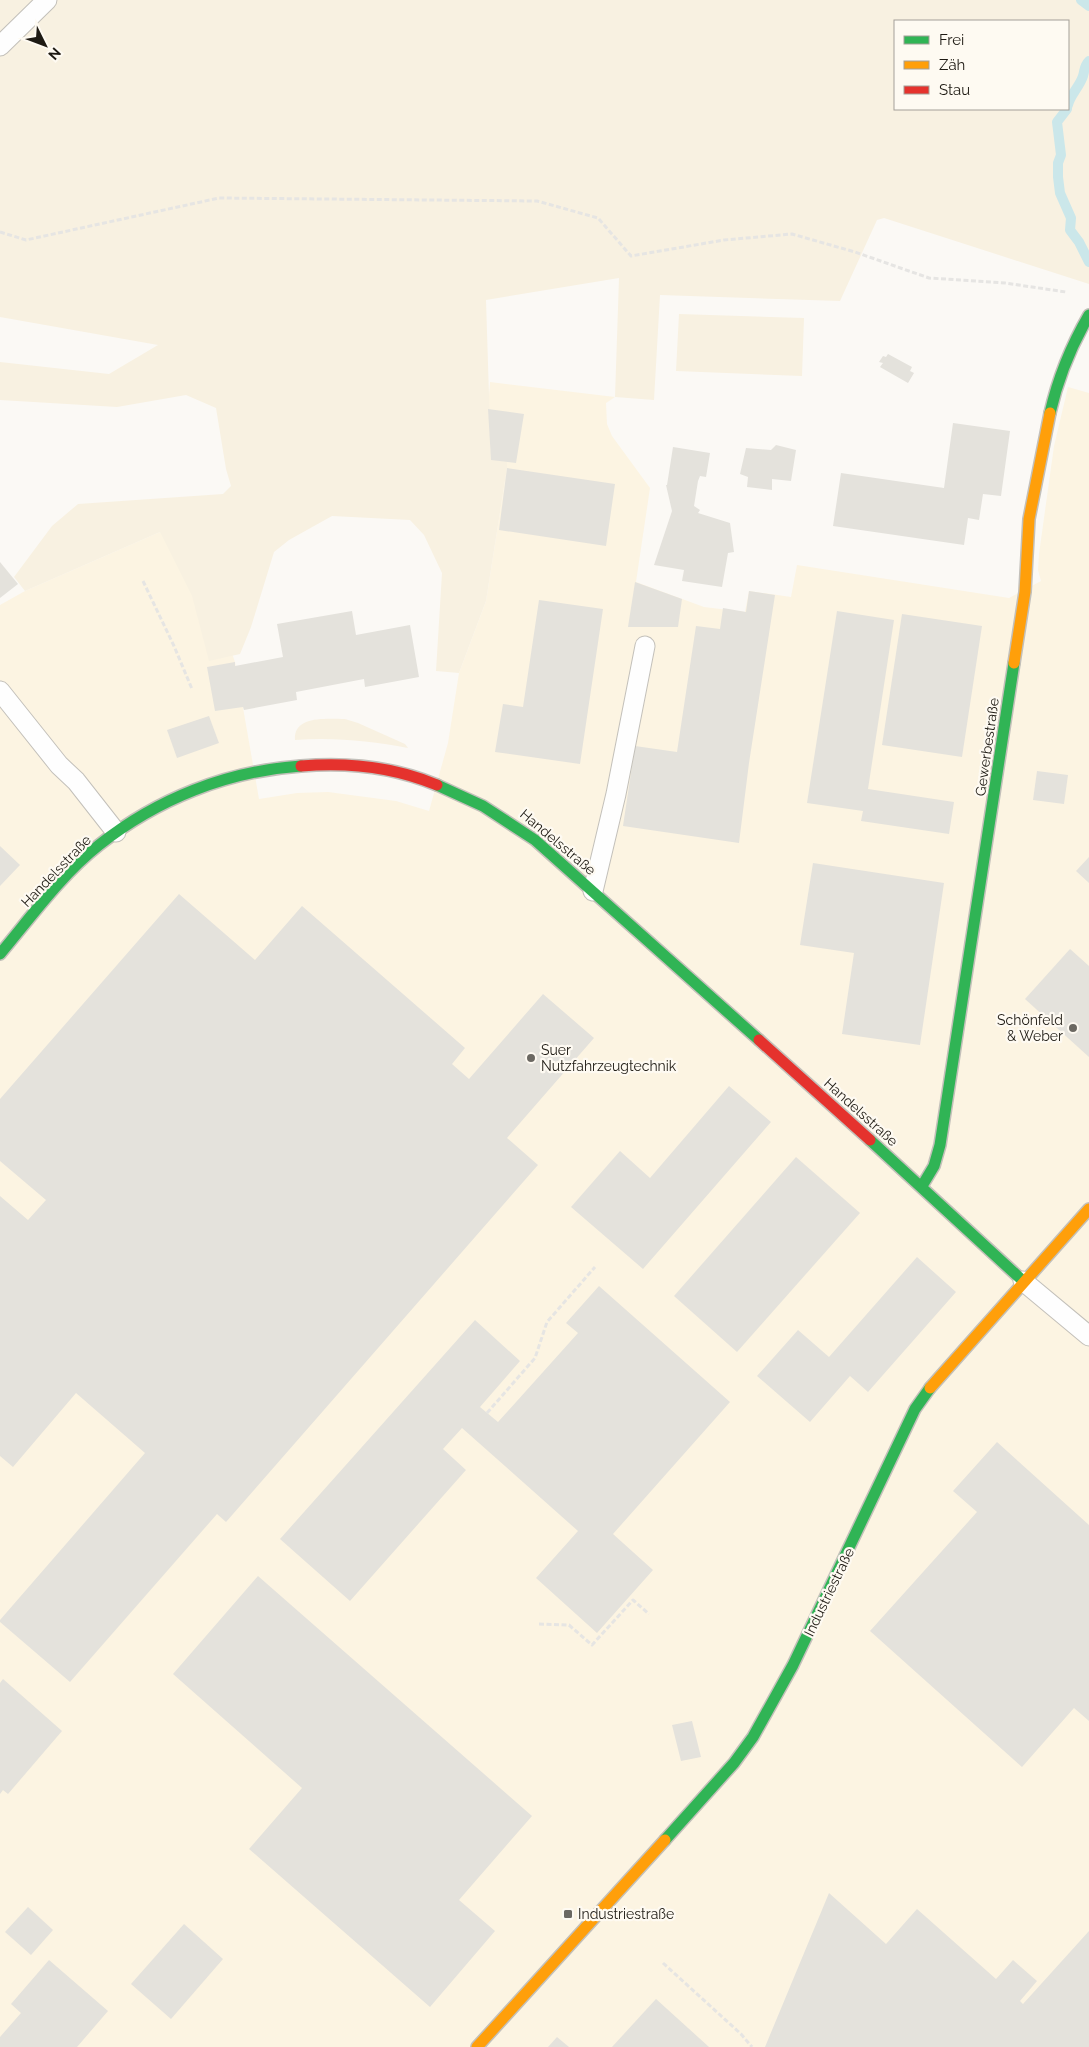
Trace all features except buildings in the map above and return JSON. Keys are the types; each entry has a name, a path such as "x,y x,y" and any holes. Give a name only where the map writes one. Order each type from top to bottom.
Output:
{"street":[{"name":"Gewerbestraße","path":"922,1186 934,1166 943,1126 1024,601 1029,519 1040,454 1056,386 1074,342 1089,316"},
{"name":"Handelsstraße","path":"0,954 76,867 116,832 163,803 185,793 228,777 277,767 307,764 367,767 428,781 479,803 535,840 922,1186 1023,1281"},
{"name":"Industriestraße","path":"477,2047 734,1763 793,1665 915,1409 936,1380 1089,1209"}],"lane":[{"path":"0,46 47,0"},
{"path":"594,891 616,794 645,646"},
{"path":"0,692 59,766 76,782 116,832"},
{"path":"1023,1281 1089,1336"}],"path":[{"path":"0,232 26,240 220,198 537,201 598,218 631,256 724,240 792,234 855,252 929,278 1005,283 1070,292"},
{"path":"143,581 192,688"},
{"path":"487,1412 535,1358 547,1322 595,1267"},
{"path":"629,1597 649,1614"},
{"path":"539,1624 569,1625 592,1645 633,1600"},
{"path":"663,1963 741,2034 752,2047"}],"shaded area":[{"path":"0,0 1089,0 1089,284 884,218 877,220 840,301 660,295 654,400 615,397 619,278 486,300 491,459 507,462 507,468 486,601 459,673 436,671 442,573 424,535 410,520 332,516 289,540 274,552 251,627 240,654 209,661 192,596 160,532 25,591 14,577 52,526 78,504 223,494 231,486 226,469 216,408 186,395 117,407 0,400 0,362 109,374 158,345 0,317"},
{"path":"679,314 804,318 802,376 676,371"},
{"path":"490,382 615,397 606,403 607,424 612,436 650,488 636,582 704,607 745,612 749,591 791,597 797,565 1009,598 1041,581 1038,570 1039,554 1054,446 1068,387 1089,393 1089,2047 0,2047 0,605 25,591 160,532 203,572 235,662 259,799 297,793 328,792 396,801 429,811 448,743 459,673 486,601 507,468 506,462 491,460 488,409"},
{"path":"321,719 345,719 405,744 408,748 352,740 295,740 296,732 305,722"}],"waterway":[{"path":"1081,0 1089,6"},
{"path":"1069,103 1082,80 1085,66 1089,61"},
{"path":"1066,110 1057,122 1061,155 1058,163 1060,193 1071,218 1070,230 1079,242 1089,262"}],"traffic: fast":[{"path":"1050,413 1066,362 1076,338 1089,315"},
{"path":"922,1186 934,1166 940,1145 1014,663"},
{"path":"0,954 72,869 99,845 145,814 169,801 220,781 246,774 301,766"},
{"path":"437,785 483,806 535,840 759,1040"},
{"path":"870,1140 1023,1281"},
{"path":"665,1840 734,1763 753,1737 793,1665 915,1409 930,1388"}],"traffic: slow":[{"path":"1014,663 1025,592 1029,519 1050,413"},
{"path":"930,1388 1089,1209"},
{"path":"477,2047 665,1840"}],"traffic: jam":[{"path":"301,766 336,765 370,767 404,774 437,785"},
{"path":"759,1040 870,1140"}],"place":[{"name":"Schönfeld & Weber","path":"1073,1028"},
{"name":"Suer Nutzfahrzeugtechnik","path":"531,1058"},
{"name":"Industriestraße","path":"568,1914"}]}
